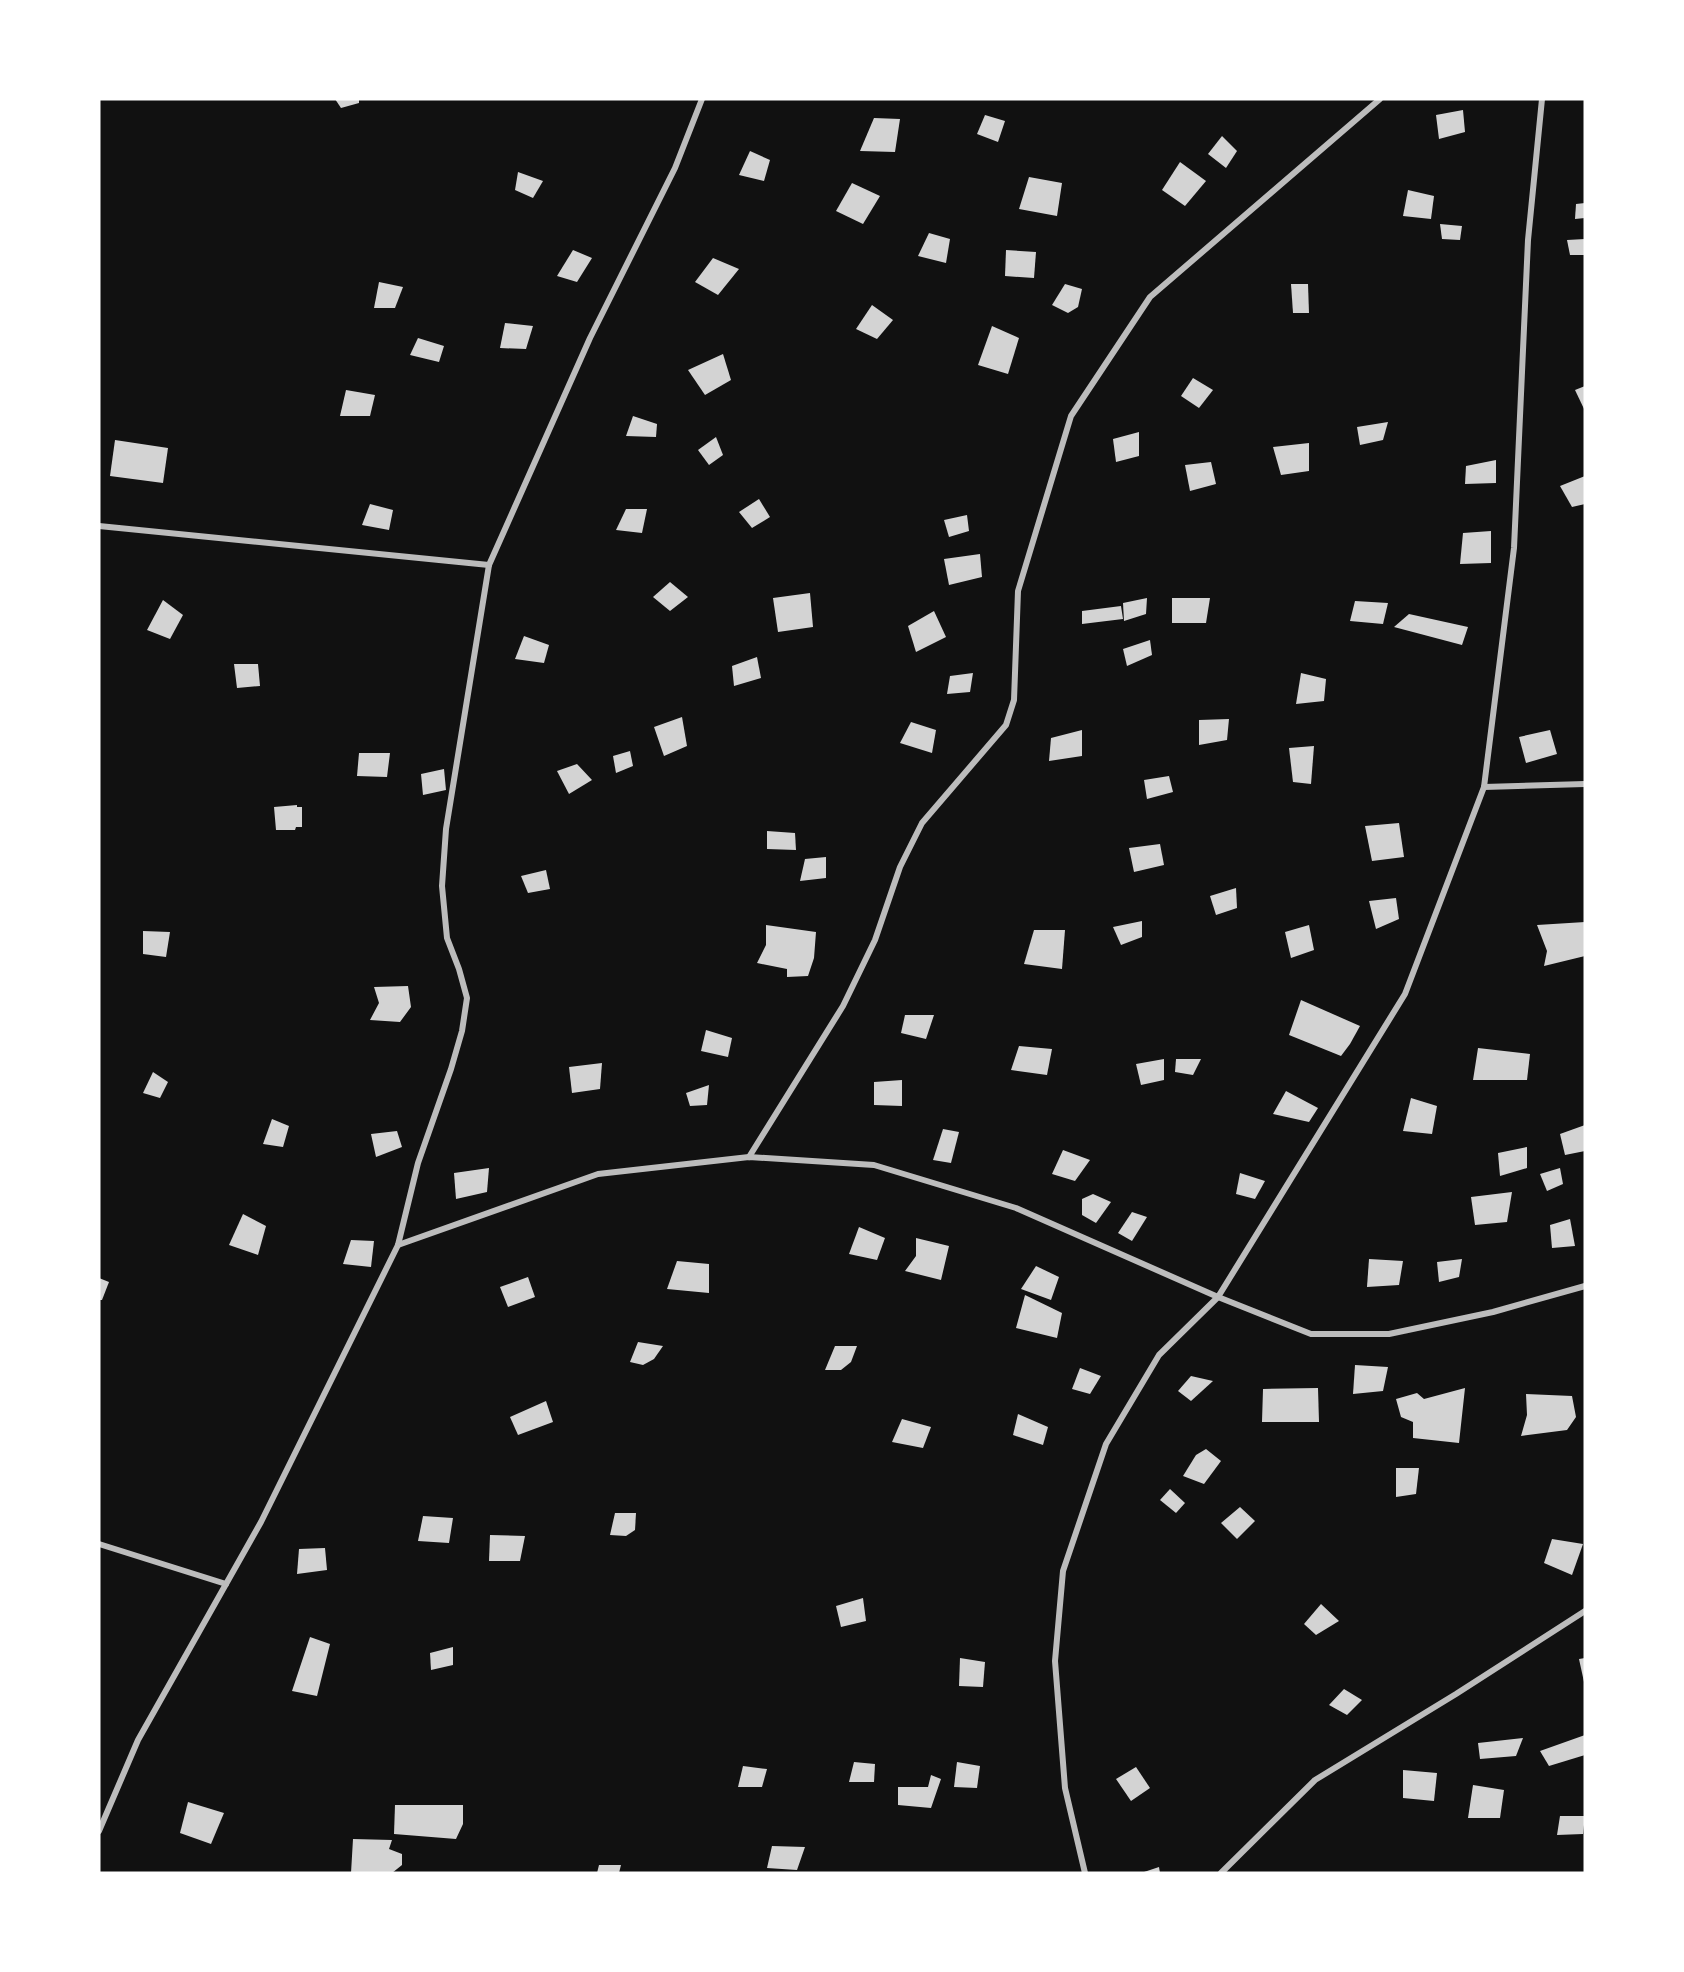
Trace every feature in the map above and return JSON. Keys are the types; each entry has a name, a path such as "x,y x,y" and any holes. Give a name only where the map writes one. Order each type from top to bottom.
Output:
{"street":[{"path":"99,1831 138,1740 261,1522 398,1245 418,1163 462,1031 467,998 447,938 442,886 446,829 489,565 590,338 675,168 702,99"},
{"path":"750,1157 843,1006 875,940 900,867 922,823 1006,725 1014,700 1018,591 1071,416 1150,297 1380,99"},
{"path":"1086,1873 1065,1788 1055,1661 1063,1571 1106,1444 1159,1355 1218,1297 1405,994 1484,787 1514,548 1528,240 1542,99"},
{"path":"99,526 489,565"},
{"path":"1484,787 1585,784"},
{"path":"398,1245 598,1174 750,1157 874,1166 1017,1208 1218,1297 1311,1334 1389,1334 1493,1312 1585,1286"},
{"path":"99,1544 226,1584"},
{"path":"1221,1873 1315,1780 1456,1694 1585,1611"}],"building":[{"path":"335,99 359,99 359,103 341,108"},
{"path":"1463,110 1465,132 1439,139 1436,115"},
{"path":"985,115 1005,121 998,142 977,134"},
{"path":"874,118 900,119 895,152 860,151"},
{"path":"1222,136 1237,151 1226,168 1208,154"},
{"path":"750,151 770,160 764,181 739,175"},
{"path":"1180,162 1206,181 1185,206 1162,190"},
{"path":"518,172 543,181 533,198 515,190"},
{"path":"1029,177 1062,183 1057,216 1019,209"},
{"path":"852,183 880,196 863,224 836,211"},
{"path":"1408,190 1434,196 1431,219 1403,216"},
{"path":"1585,203 1585,218 1575,219 1576,204"},
{"path":"1440,224 1462,226 1460,240 1442,239"},
{"path":"929,233 950,239 946,263 918,256"},
{"path":"1585,239 1585,255 1570,255 1567,240"},
{"path":"573,250 592,258 577,282 557,276"},
{"path":"1006,250 1036,252 1034,278 1005,276"},
{"path":"713,258 739,269 718,295 695,282"},
{"path":"379,282 403,287 395,308 374,308"},
{"path":"1065,284 1082,289 1078,307 1068,313 1052,305"},
{"path":"1291,284 1308,284 1309,313 1293,313"},
{"path":"872,305 893,320 877,339 856,329"},
{"path":"505,323 533,326 526,349 500,348"},
{"path":"992,326 1019,338 1008,374 978,365"},
{"path":"418,338 444,346 439,362 410,355"},
{"path":"723,354 731,380 705,395 688,370"},
{"path":"1193,378 1213,390 1199,408 1181,396"},
{"path":"1585,386 1585,411 1575,390"},
{"path":"346,390 375,395 370,416 340,416"},
{"path":"633,416 657,424 656,437 626,436"},
{"path":"1388,422 1383,440 1360,445 1357,427"},
{"path":"1139,432 1139,456 1116,462 1113,439"},
{"path":"716,437 723,455 709,465 698,450"},
{"path":"115,440 168,448 163,483 110,476"},
{"path":"1309,443 1309,471 1281,475 1273,447"},
{"path":"1496,460 1496,483 1465,484 1466,466"},
{"path":"1211,462 1216,484 1190,491 1185,465"},
{"path":"1585,476 1585,504 1572,507 1560,486"},
{"path":"759,499 770,517 752,528 739,512"},
{"path":"370,504 393,510 389,530 362,525"},
{"path":"626,509 647,509 642,533 616,530"},
{"path":"967,515 969,531 949,537 944,520"},
{"path":"1491,531 1491,563 1460,564 1463,533"},
{"path":"980,554 982,577 949,585 944,559"},
{"path":"670,582 688,597 670,611 653,597"},
{"path":"810,593 813,627 778,632 773,598"},
{"path":"1147,598 1146,614 1124,621 1123,603"},
{"path":"1172,598 1210,598 1206,623 1172,623"},
{"path":"163,600 183,615 170,639 147,630"},
{"path":"1355,601 1388,603 1383,624 1350,621"},
{"path":"1121,606 1123,619 1082,624 1082,611"},
{"path":"934,611 946,637 916,652 908,626"},
{"path":"1409,614 1468,627 1462,645 1394,627"},
{"path":"524,636 549,645 544,663 515,659"},
{"path":"1150,640 1152,655 1127,666 1123,649"},
{"path":"757,657 761,678 734,686 732,666"},
{"path":"234,664 258,664 260,686 237,688"},
{"path":"973,673 970,692 947,694 950,676"},
{"path":"1301,673 1326,679 1324,701 1296,704"},
{"path":"682,717 687,746 664,756 654,727"},
{"path":"1229,719 1227,740 1199,745 1199,720"},
{"path":"911,722 936,730 932,753 900,743"},
{"path":"1082,730 1082,756 1049,761 1051,738"},
{"path":"1550,730 1557,754 1526,763 1519,737"},
{"path":"1314,746 1311,784 1293,782 1289,748"},
{"path":"630,751 633,766 616,773 613,756"},
{"path":"359,753 390,753 387,777 357,776"},
{"path":"577,764 592,780 569,794 557,771"},
{"path":"444,769 446,790 423,795 421,774"},
{"path":"1169,776 1173,792 1147,799 1144,780"},
{"path":"297,805 297,807 302,807 302,827 296,827 295,830 276,830 274,807"},
{"path":"1399,823 1404,857 1372,861 1365,826"},
{"path":"767,831 795,833 796,850 767,849"},
{"path":"1160,844 1164,865 1134,872 1129,848"},
{"path":"826,857 826,878 800,881 805,859"},
{"path":"546,870 550,889 528,893 521,876"},
{"path":"1236,888 1237,908 1216,915 1210,896"},
{"path":"1396,898 1399,919 1376,929 1369,901"},
{"path":"1142,921 1142,937 1121,945 1113,927"},
{"path":"1585,922 1585,956 1544,966 1547,951 1537,925"},
{"path":"766,925 816,932 814,958 808,976 787,977 787,969 757,963 766,945"},
{"path":"1309,925 1314,950 1291,958 1285,932"},
{"path":"1034,930 1065,930 1062,969 1024,964"},
{"path":"143,931 170,932 166,957 143,954"},
{"path":"408,986 411,1007 400,1022 370,1020 379,1003 374,987"},
{"path":"1301,1000 1360,1026 1341,1056 1289,1035"},
{"path":"905,1015 934,1015 926,1039 901,1033"},
{"path":"706,1030 732,1038 728,1057 701,1051"},
{"path":"1019,1046 1052,1049 1047,1075 1011,1070"},
{"path":"1478,1048 1530,1054 1527,1080 1473,1080"},
{"path":"1164,1059 1164,1080 1141,1085 1136,1064"},
{"path":"1176,1059 1201,1059 1193,1075 1175,1072"},
{"path":"602,1063 600,1089 572,1093 569,1067"},
{"path":"153,1072 168,1082 160,1098 143,1093"},
{"path":"902,1080 902,1106 874,1105 874,1082"},
{"path":"709,1085 707,1105 690,1106 686,1093"},
{"path":"1286,1091 1318,1108 1309,1122 1273,1114"},
{"path":"1411,1098 1437,1106 1432,1134 1403,1131"},
{"path":"272,1119 289,1126 283,1147 263,1144"},
{"path":"1585,1125 1585,1151 1565,1155 1560,1134"},
{"path":"943,1129 959,1132 951,1163 933,1160"},
{"path":"397,1131 402,1147 376,1157 371,1134"},
{"path":"1527,1147 1527,1168 1500,1176 1498,1153"},
{"path":"1063,1150 1090,1160 1075,1181 1052,1174"},
{"path":"489,1168 487,1192 456,1199 454,1173"},
{"path":"1560,1168 1563,1184 1547,1191 1540,1174"},
{"path":"1240,1173 1265,1181 1255,1199 1236,1194"},
{"path":"1512,1192 1507,1222 1475,1225 1471,1197"},
{"path":"1093,1194 1111,1202 1096,1223 1082,1215 1082,1199"},
{"path":"1132,1212 1147,1217 1132,1241 1118,1233"},
{"path":"243,1214 266,1226 258,1255 229,1245"},
{"path":"1570,1219 1575,1246 1552,1248 1550,1225"},
{"path":"859,1227 885,1238 877,1260 849,1254"},
{"path":"916,1238 949,1246 941,1280 905,1271 916,1256"},
{"path":"351,1240 374,1241 371,1267 343,1264"},
{"path":"1369,1259 1403,1261 1399,1285 1367,1287"},
{"path":"1462,1259 1459,1277 1439,1282 1437,1262"},
{"path":"677,1261 709,1264 709,1293 667,1289"},
{"path":"1036,1266 1059,1277 1051,1300 1021,1289"},
{"path":"528,1277 535,1297 508,1307 500,1287"},
{"path":"99,1278 109,1282 102,1300 99,1300"},
{"path":"1025,1295 1062,1313 1057,1338 1016,1328"},
{"path":"638,1342 663,1346 654,1359 643,1365 630,1362"},
{"path":"835,1346 857,1346 851,1362 841,1370 825,1370"},
{"path":"1355,1365 1388,1367 1383,1391 1353,1394"},
{"path":"1080,1368 1101,1376 1090,1394 1072,1389"},
{"path":"1191,1376 1213,1381 1191,1401 1178,1391"},
{"path":"1318,1388 1319,1422 1262,1422 1263,1389"},
{"path":"1465,1388 1459,1443 1413,1438 1413,1422 1401,1417 1396,1399 1417,1393 1424,1399"},
{"path":"1526,1394 1572,1396 1576,1417 1567,1430 1521,1436 1527,1415"},
{"path":"546,1401 553,1422 518,1435 510,1417"},
{"path":"1018,1414 1048,1427 1043,1445 1013,1435"},
{"path":"902,1419 931,1427 923,1448 892,1442"},
{"path":"1206,1449 1221,1461 1204,1484 1183,1476 1196,1455"},
{"path":"1396,1468 1419,1468 1416,1494 1396,1497"},
{"path":"1170,1489 1185,1503 1176,1513 1160,1500"},
{"path":"1240,1507 1255,1521 1237,1539 1221,1523"},
{"path":"615,1513 636,1513 635,1530 626,1536 610,1535"},
{"path":"423,1516 453,1518 449,1543 418,1541"},
{"path":"490,1535 525,1536 520,1561 489,1561"},
{"path":"1552,1539 1583,1544 1572,1575 1544,1563"},
{"path":"325,1548 327,1570 297,1574 299,1549"},
{"path":"863,1598 866,1621 841,1627 836,1606"},
{"path":"1321,1604 1339,1621 1316,1635 1304,1624"},
{"path":"310,1637 330,1644 317,1696 292,1691"},
{"path":"453,1647 453,1665 431,1670 430,1653"},
{"path":"960,1658 985,1662 983,1687 959,1686"},
{"path":"1585,1658 1585,1682 1584,1682 1579,1659"},
{"path":"1344,1689 1362,1700 1347,1715 1329,1705"},
{"path":"1585,1735 1585,1755 1549,1766 1540,1751"},
{"path":"1523,1738 1516,1756 1480,1759 1478,1743"},
{"path":"854,1762 875,1764 874,1782 849,1782"},
{"path":"957,1762 980,1766 977,1788 954,1787"},
{"path":"743,1766 767,1769 762,1787 738,1787"},
{"path":"1136,1767 1150,1788 1131,1801 1116,1779"},
{"path":"1403,1770 1437,1773 1434,1801 1403,1798"},
{"path":"931,1775 941,1779 931,1808 898,1805 898,1787 928,1787"},
{"path":"1473,1785 1504,1790 1500,1818 1468,1818"},
{"path":"188,1802 224,1813 211,1844 180,1833"},
{"path":"395,1805 463,1805 463,1824 456,1839 394,1834"},
{"path":"1560,1816 1585,1816 1583,1834 1557,1835"},
{"path":"353,1839 392,1840 389,1849 402,1854 402,1865 392,1873 351,1873"},
{"path":"772,1846 805,1847 797,1870 767,1868"},
{"path":"599,1865 621,1865 619,1873 597,1873"},
{"path":"1159,1867 1160,1873 1141,1873"}]}
